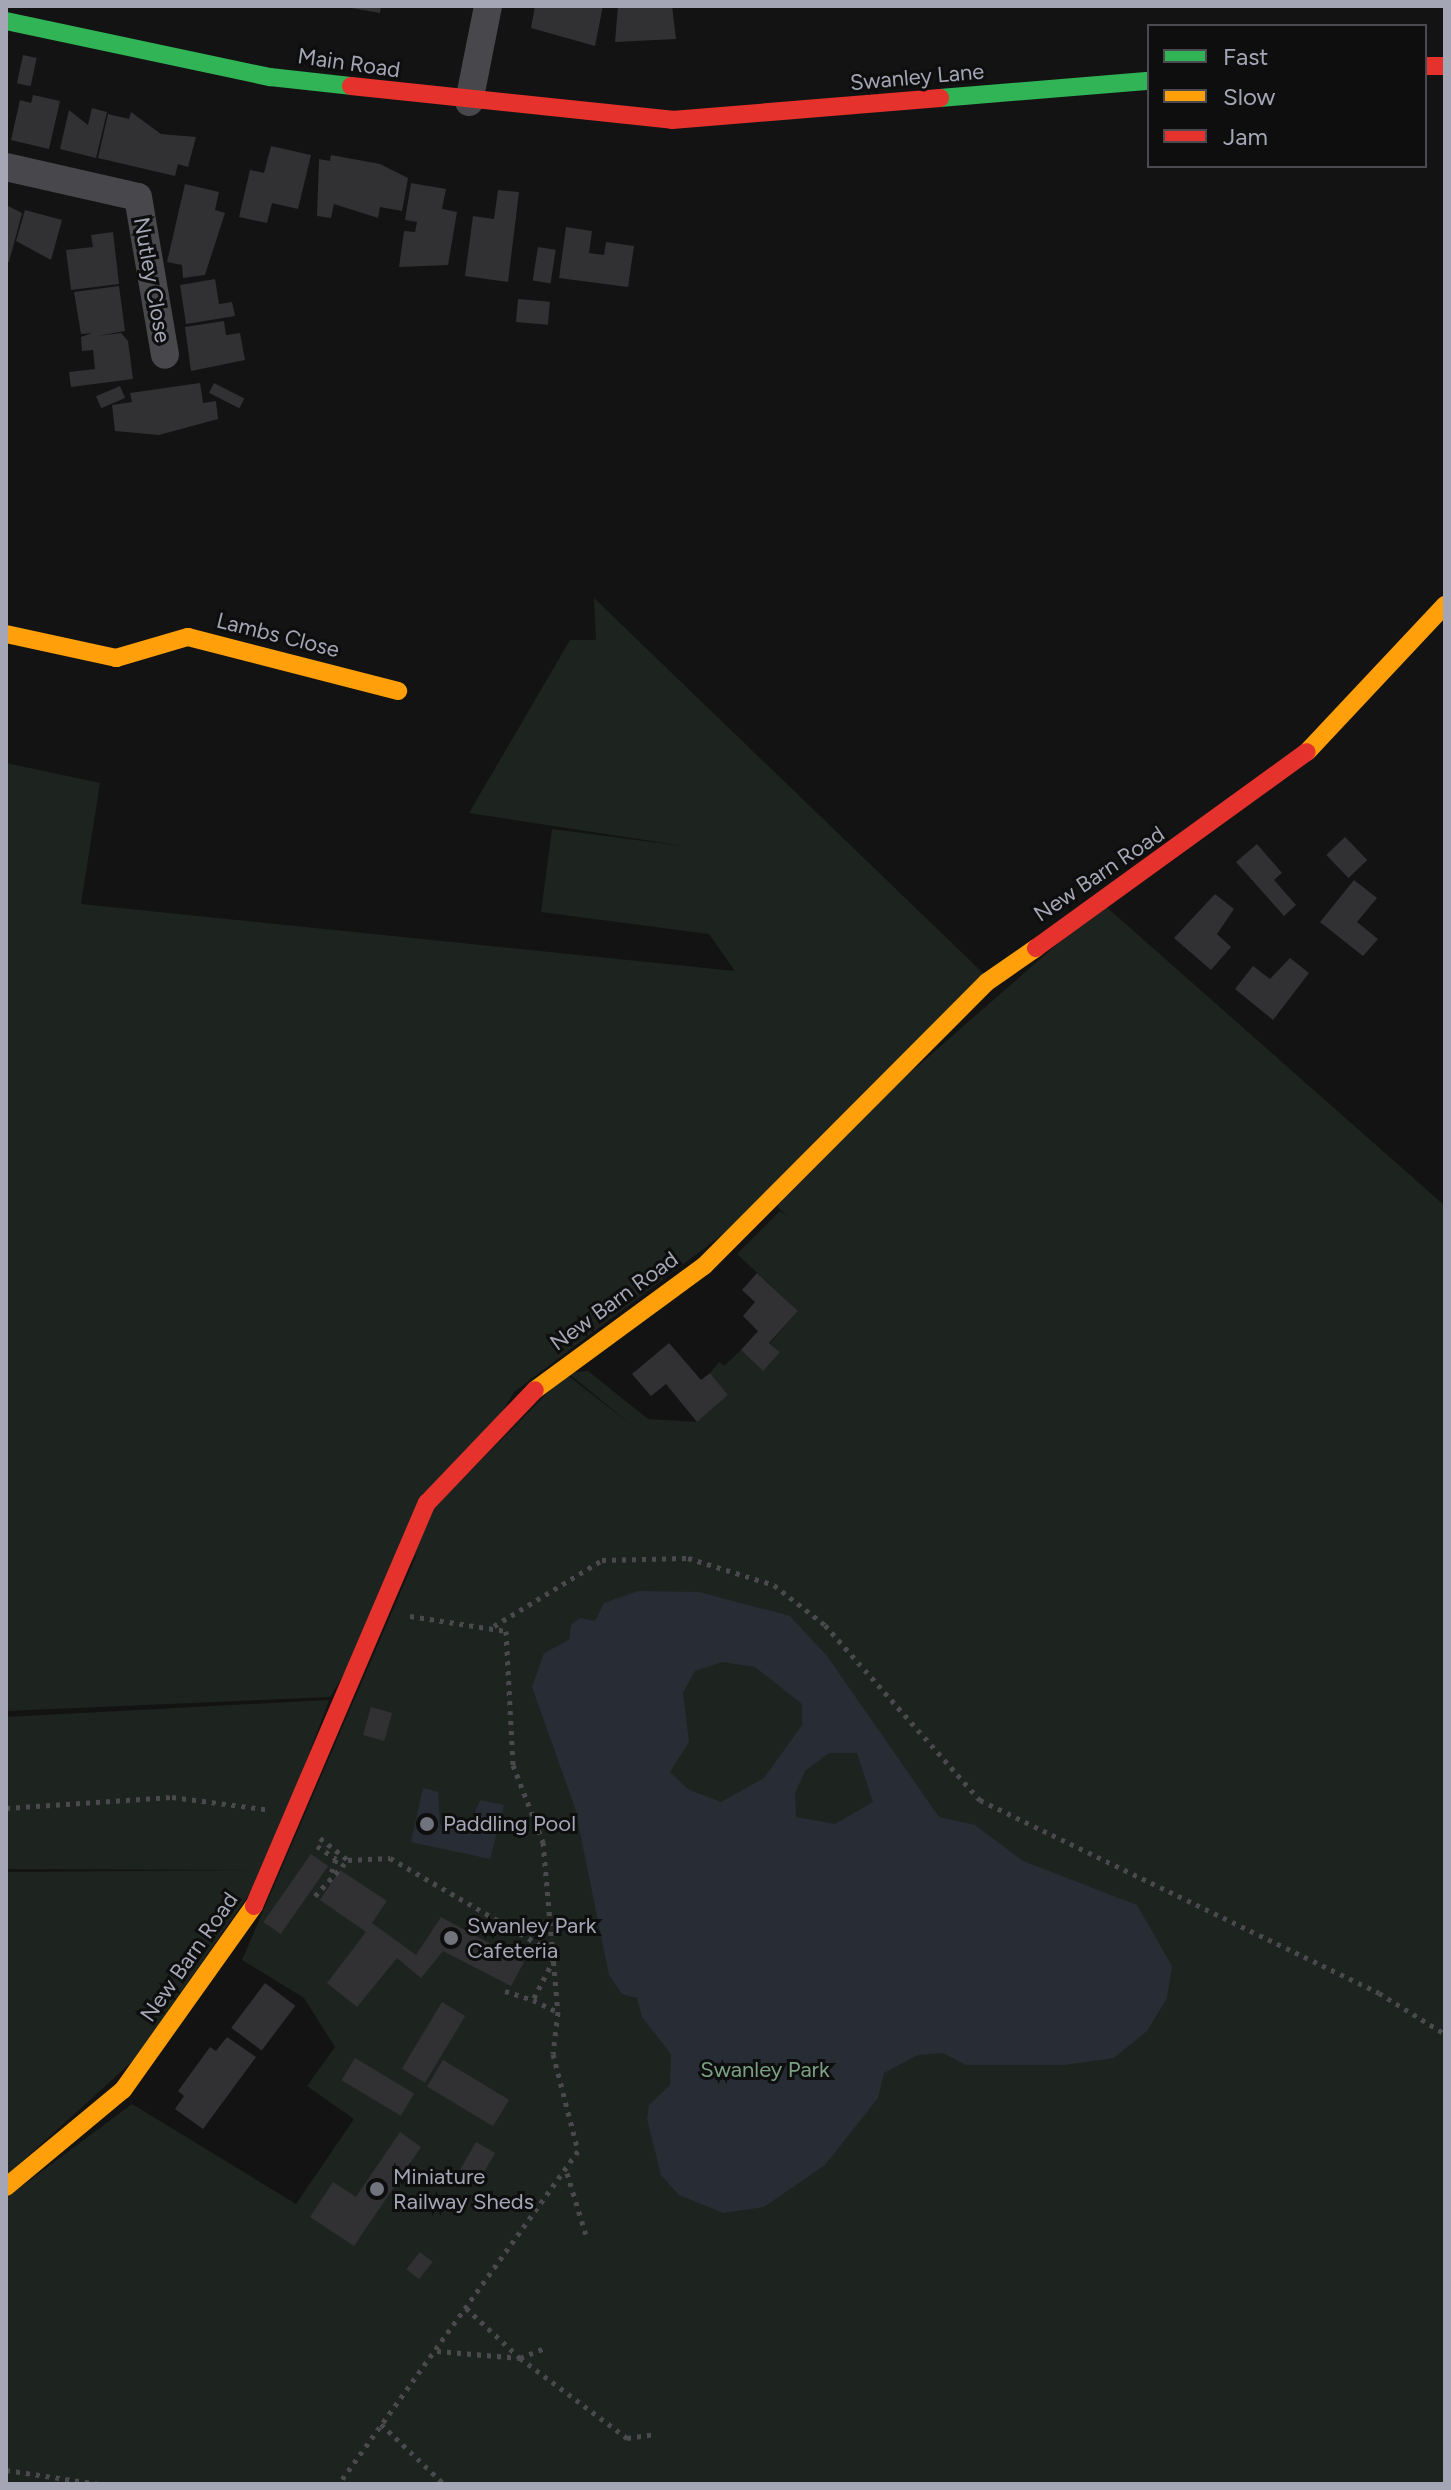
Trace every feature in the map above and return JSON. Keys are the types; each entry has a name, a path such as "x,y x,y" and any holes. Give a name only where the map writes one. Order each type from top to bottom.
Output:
{"street":[{"path":"469,102 488,6"},
{"name":"Main Road","path":"6,21 270,77 469,102 690,120"},
{"name":"Swanley Lane","path":"690,120 1147,81"},
{"name":"Nutley Close","path":"6,167 138,197 165,355"},
{"name":"New Barn Road","path":"6,2187 123,2090 231,1947 274,1871 380,1599 427,1503 519,1401 704,1266 987,982 1215,825 1306,753 1445,605"},
{"name":"Lambs Close","path":"6,634 116,658 188,637 398,691"}],"path":[{"path":"493,1626 602,1560 688,1558 774,1585 825,1625 980,1800 1379,1993 1445,2034"},
{"path":"339,2484 567,2173 578,2151 553,2054 558,2012 543,1842 513,1765 506,1631 493,1626 410,1615 404,1627"},
{"path":"6,1808 172,1797 279,1811"},
{"path":"310,1831 348,1860"},
{"path":"319,1838 315,1844 336,1859 331,1874"},
{"path":"315,1896 331,1874 348,1860 390,1858 554,1959"},
{"path":"533,2000 554,1959"},
{"path":"505,1991 558,2012"},
{"path":"567,2173 586,2235"},
{"path":"466,2308 520,2358 627,2438 655,2434"},
{"path":"436,2351 520,2358 545,2348"},
{"path":"381,2424 444,2484"},
{"path":"6,2470 99,2484"}],"green space":[{"path":"594,598 984,974 739,1222 514,1392 330,1697 6,1711 6,763 100,783 81,904 735,971 709,934 541,912 552,829 690,847 469,813 570,640 596,640"},
{"name":"Swanley Park","path":"1103,904 1445,1206 1445,2484 6,2484 6,2198 132,2104 296,2204 354,2119 307,2086 335,2047 304,1998 242,1960 439,1503 566,1374 634,1427 568,1373 588,1371 648,1419 697,1422 728,1395 710,1373 719,1362 724,1366 741,1350 762,1370 780,1352 770,1343 798,1311 737,1254 780,1211 787,1216 777,1206 895,1086"},
{"path":"329,1700 266,1870 134,2060 6,2176 6,1872 255,1870 6,1869 6,1717"}],"shaded area":[{"path":"638,1591 699,1592 790,1616 827,1656 939,1817 975,1825 1023,1861 1137,1905 1172,1966 1167,1998 1147,2031 1114,2058 1064,2065 966,2065 943,2053 918,2055 884,2073 878,2098 825,2165 764,2207 723,2213 679,2195 661,2175 647,2119 649,2105 670,2085 671,2054 642,2017 637,1998 622,1994 609,1975 575,1808 532,1687 544,1653 569,1640 571,1625 580,1618 595,1621 604,1603","holes":["722,1662 755,1667 802,1704 802,1725 764,1778 721,1802 689,1790 670,1772 689,1742 683,1693 695,1671","829,1753 857,1753 873,1802 835,1824 796,1817 795,1793 805,1771"]},
{"name":"Paddling Pool","path":"423,1788 438,1792 440,1824 466,1832 480,1800 504,1805 490,1859 411,1842"}],"building":[{"path":"340,6 381,6 380,13"},
{"path":"535,6 603,6 595,46 531,28"},
{"path":"618,6 672,6 676,39 615,42"},
{"path":"23,55 37,58 31,86 17,83"},
{"path":"33,95 60,101 49,149 11,140 20,100 31,103"},
{"path":"92,108 107,112 96,158 60,149 69,110 88,125"},
{"path":"131,112 161,134 196,137 188,167 178,164 175,176 98,158 108,114 129,119"},
{"path":"271,146 311,155 298,209 272,203 267,223 239,217 250,170 264,173"},
{"path":"331,155 380,164 408,178 402,211 380,207 378,218 334,204 331,218 317,216 319,159 330,161"},
{"path":"411,183 446,189 442,209 457,212 448,265 399,267 404,231 415,232 417,222 405,220"},
{"path":"185,184 219,192 215,210 225,213 205,275 183,278 182,265 167,262"},
{"path":"498,190 519,192 508,282 465,276 473,216 494,219"},
{"path":"6,205 22,213 9,262 6,262"},
{"path":"25,210 62,220 51,260 16,241"},
{"path":"566,227 592,231 589,253 604,255 606,242 634,246 628,287 559,278"},
{"path":"113,232 119,284 71,290 66,250 93,247 91,235"},
{"path":"538,247 556,250 550,283 533,281"},
{"path":"215,279 219,304 232,302 235,316 186,324 180,285"},
{"path":"119,286 125,331 97,336 121,333 128,341 133,379 71,387 69,372 95,369 93,350 82,351 81,337 92,333 81,334 74,292"},
{"path":"518,299 550,302 548,325 516,322"},
{"path":"224,321 226,335 240,333 245,360 191,371 185,327"},
{"path":"200,383 203,403 216,401 218,419 159,435 115,431 112,405 132,402 130,393"},
{"path":"214,383 244,398 239,408 209,393"},
{"path":"120,386 125,398 101,408 96,396"},
{"path":"1345,837 1367,860 1349,878 1326,855"},
{"path":"1257,844 1282,873 1274,880 1296,905 1284,916 1236,862"},
{"path":"1354,880 1377,898 1357,922 1378,939 1363,956 1320,922"},
{"path":"1215,894 1234,909 1217,934 1231,947 1211,970 1174,938"},
{"path":"1290,958 1309,973 1273,1020 1235,989 1253,966 1270,979"},
{"path":"757,1273 798,1311 769,1343 780,1352 763,1371 741,1350 758,1331 743,1316 755,1302 742,1290"},
{"path":"669,1343 701,1380 710,1373 728,1395 697,1422 666,1384 651,1396 632,1374"},
{"path":"371,1707 392,1713 384,1741 363,1735"},
{"path":"311,1854 328,1866 281,1934 263,1922"},
{"path":"340,1870 387,1901 372,1923 416,1955 441,1917 524,1962 511,1986 443,1951 421,1978 397,1958 357,2007 327,1983 366,1932 320,1900"},
{"path":"265,1983 295,2006 262,2051 231,2028"},
{"path":"442,2002 465,2016 425,2083 402,2069"},
{"path":"227,2037 256,2057 203,2129 175,2109 184,2096 178,2091 210,2047 216,2051"},
{"path":"355,2058 414,2094 401,2116 342,2080"},
{"path":"443,2060 509,2100 493,2126 427,2087"},
{"name":"Miniature Railway Sheds","path":"400,2132 421,2147 354,2246 310,2217 333,2182 356,2197"},
{"path":"476,2142 495,2153 478,2182 459,2171"},
{"path":"420,2252 433,2262 419,2279 406,2269"}],"traffic: fast":[{"path":"6,21 270,77 351,86"},
{"path":"940,98 1147,81"}],"traffic: slow":[{"path":"1307,752 1445,605"},
{"path":"6,634 116,658 188,637 398,691"},
{"path":"535,1390 704,1266 987,982 1036,948"},
{"path":"6,2187 123,2090 254,1906"}],"traffic: jam":[{"path":"1427,66 1445,66"},
{"path":"351,86 672,120 940,98"},
{"path":"1036,948 1307,752"},
{"path":"254,1906 427,1503 535,1390"}],"place":[{"name":"Paddling Pool","path":"427,1824"},
{"name":"Swanley Park Cafeteria","path":"451,1938"},
{"name":"Miniature Railway Sheds","path":"377,2189"}]}
